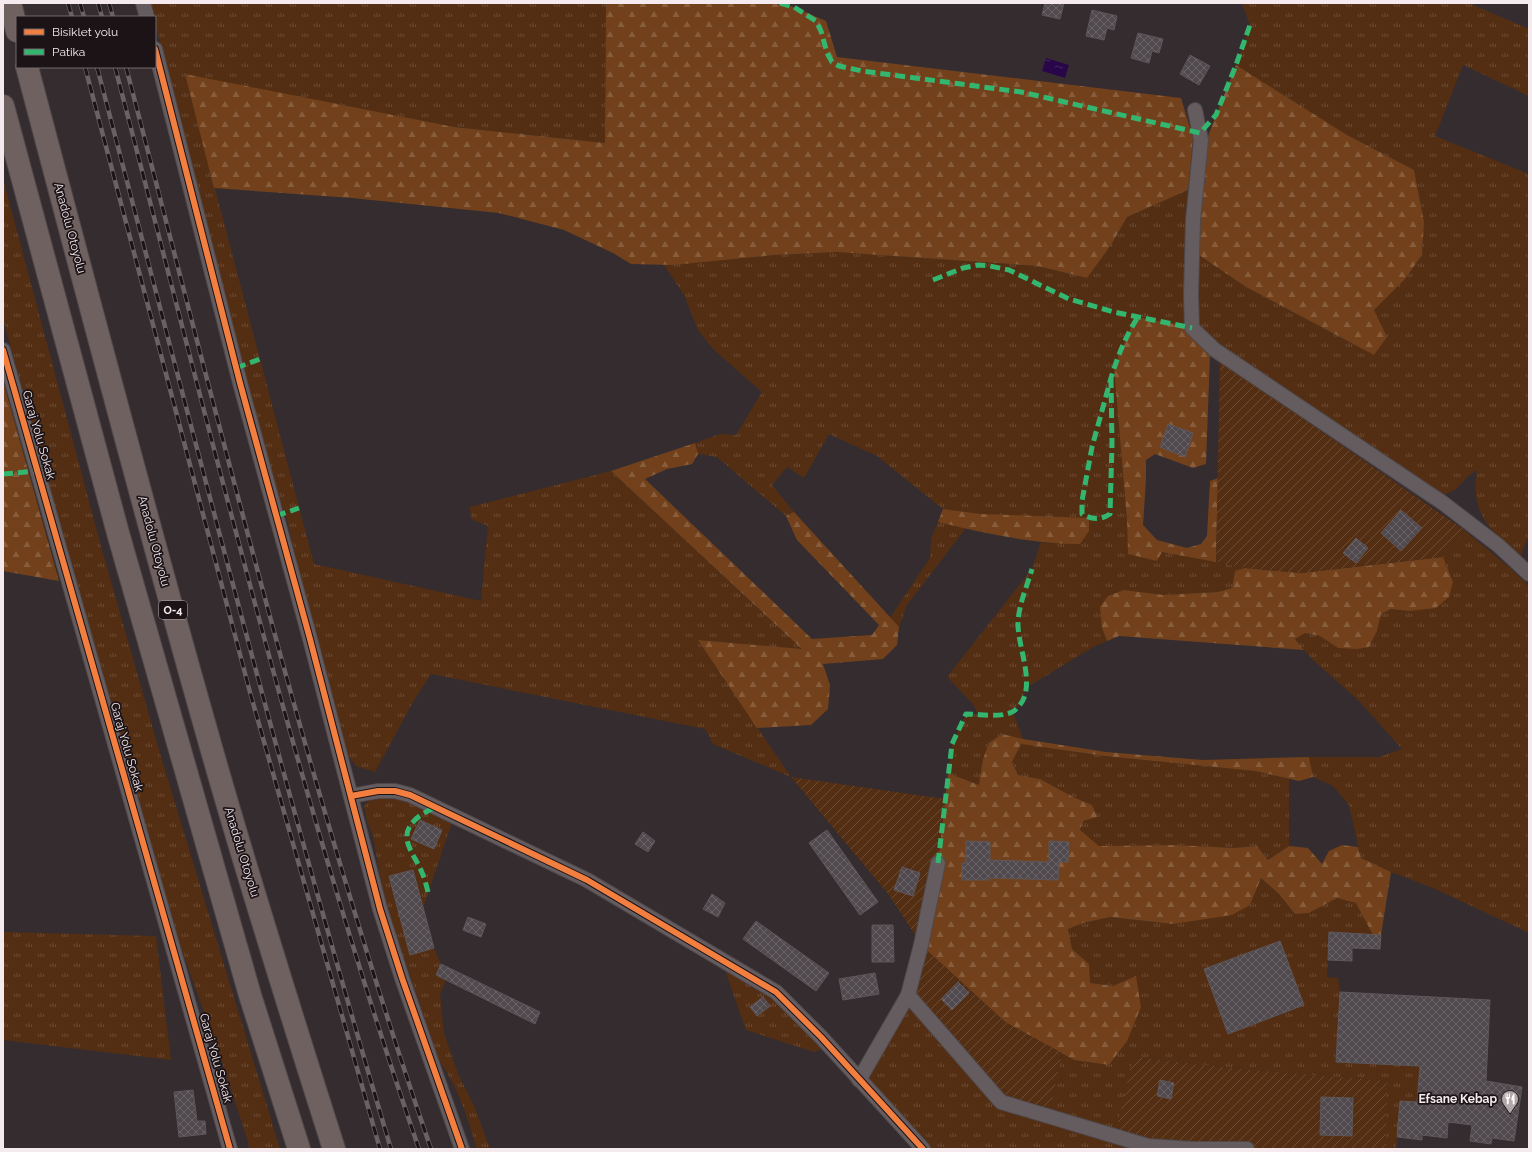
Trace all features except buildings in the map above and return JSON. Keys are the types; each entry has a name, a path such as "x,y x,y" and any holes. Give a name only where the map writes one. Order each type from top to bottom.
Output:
{"highway":[{"path":"10,3 16,27"},
{"name":"Anadolu Otoyolu","path":"27,68 146,514 208,735 284,991 334,1149"},
{"name":"O-4","path":"3,106 120,541 250,995 300,1149"}],"street":[{"path":"143,3 147,16"},
{"path":"156,53 240,383 380,909 402,978 462,1149"},
{"path":"1195,110 1201,140 1193,220 1191,294 1192,328 1215,350 1443,503 1499,546 1529,574"},
{"name":"Garaj Yolu Sokak","path":"3,350 230,1149"},
{"path":"351,796 384,791 395,791 410,795 587,880 776,992 821,1037 923,1149"},
{"path":"859,1080 908,995 921,944 938,863"},
{"path":"908,995 1001,1102 1148,1146 1194,1149 1247,1149"}],"green space":[{"path":"150,3 606,3 605,143 454,127 185,75 314,564 481,601 488,526 471,519 470,507 611,471 802,649 698,640 791,777 713,744 705,729 431,674 413,702 375,772 356,766 345,751 334,720 287,520 263,451 156,26 156,16 154,16"},
{"path":"606,3 780,3 794,7 826,21 837,57 1181,98 1193,138 1188,190 1127,217 1111,245 1087,278 1038,266 836,252 774,255 673,265 631,264 613,253 564,230 499,213 352,198 214,188 185,74 454,127 605,143"},
{"path":"1242,3 1469,3 1529,29 1529,96 1463,65 1435,136 1529,174 1529,535 1520,557 1492,530 1481,514 1476,495 1477,470 1468,476 1455,490 1443,495 1209,337 1198,324 1199,255 1246,287 1374,355 1387,337 1374,310 1405,279 1422,255 1424,222 1414,170 1347,135 1236,65 1250,25"},
{"path":"1236,65 1347,135 1414,170 1424,222 1422,255 1405,279 1374,310 1387,337 1374,355 1246,287 1199,255 1201,191 1208,136"},
{"path":"3,179 102,550 161,757 280,1149 249,1149 222,1061 181,948 96,652 3,319"},
{"path":"1188,190 1185,326 1114,368 1127,520 1128,554 1162,552 1245,568 1235,572 1232,588 1218,592 1164,595 1124,590 1102,628 1107,641 1093,647 1026,688 1022,702 1013,712 1023,739 1002,734 983,759 980,785 948,773 952,744 966,714 978,714 973,704 947,677 1032,569 1041,542 1052,544 981,514 943,509 877,456 829,434 804,478 787,467 772,485 794,512 786,516 717,457 698,454 695,443 720,434 736,435 762,392 713,349 698,330 684,295 664,265 774,255 836,252 1038,266 1087,278 1111,245 1127,217"},
{"path":"1138,317 1185,326 1191,337 1210,354 1206,464 1193,468 1155,454 1146,460 1143,525 1157,540 1187,548 1201,544 1207,536 1210,481 1218,478 1216,562 1162,552 1157,561 1128,554 1127,520 1114,368 1132,325"},
{"path":"1220,361 1464,530 1443,557 1301,573 1245,568 1216,562"},
{"path":"3,381 59,581 3,571"},
{"path":"695,443 698,454 692,464 667,469 645,479 812,639 872,635 879,625 797,540 786,516 794,512 899,627 897,645 883,659 823,664 830,685 828,709 811,725 757,728 698,640 802,649 611,471"},
{"path":"943,509 981,514 1089,518 1089,531 1080,544 1062,544 1026,540 938,522"},
{"path":"938,522 966,528 907,605 899,627 890,618 930,558 931,539"},
{"path":"1464,530 1529,586 1529,933 1433,888 1391,872 1361,858 1349,805 1333,786 1313,777 1309,757 1379,757 1402,749 1359,701 1312,659 1295,639 1304,633 1320,636 1338,648 1377,631 1381,614 1391,609 1409,611 1453,582 1443,557"},
{"path":"1443,557 1453,582 1449,597 1436,608 1409,611 1391,609 1381,614 1377,631 1369,647 1357,649 1338,648 1320,636 1305,633 1295,639 1304,650 1119,636 1107,641 1102,628 1100,607 1108,596 1124,590 1164,595 1218,592 1232,588 1235,571 1245,568 1301,573"},
{"path":"1002,734 1023,739 1106,752 1203,760 1309,757 1313,777 1299,781 1255,771 1105,756 1021,744 1012,762 1018,775 1040,779 1073,797 1092,805 1097,817 1083,821 1080,830 1099,846 1176,845 1234,848 1257,846 1268,860 1289,846 1308,848 1322,864 1329,851 1342,845 1358,847 1361,858 1391,872 1381,935 1373,935 1356,903 1337,898 1309,913 1295,914 1279,894 1261,878 1250,905 1232,915 1173,924 1110,917 1083,923 1068,929 1072,949 1089,964 1090,983 1113,986 1136,976 1141,1007 1127,1041 1109,1065 1074,1060 1005,1022 921,945 938,863 948,773 979,785 983,759 989,743"},
{"path":"1021,744 1105,756 1255,771 1289,779 1289,846 1268,860 1257,846 1234,848 1176,845 1099,846 1080,831 1083,821 1092,805 1073,797 1040,779 1018,775 1012,762"},
{"path":"791,777 945,799 938,863 921,945 1005,1022 1062,1053 1049,1116 1001,1102 908,995 921,944 889,895"},
{"path":"385,796 414,802 452,822 423,908 413,870 389,876 410,954 434,948 441,964 436,975 446,980 440,994 444,1033 458,1074 475,1108 490,1149 477,1149 462,1103 439,1060 385,902 373,836 367,821 364,806 370,799"},
{"path":"1261,878 1279,894 1295,914 1309,913 1337,898 1357,903 1373,935 1329,933 1327,977 1338,978 1340,992 1336,1062 1487,1070 1484,1087 1419,1080 1417,1102 1400,1101 1396,1149 1386,1149 1386,1081 1230,1068 1133,1057 1241,1149 923,1149 859,1080 908,995 1049,1116 1062,1053 1074,1060 1109,1065 1127,1041 1136,976 1113,986 1090,983 1089,964 1072,949 1068,929 1083,923 1110,917 1173,924 1250,905"},
{"path":"3,932 156,936 171,1060 3,1040"},
{"path":"725,970 784,1007 824,1048 814,1052 746,1030"},
{"path":"1133,1057 1230,1068 1387,1081 1386,1149 1241,1149 1115,1136"}],"water":[{"path":"1046,58 1069,65 1065,78 1042,71"}],"railway":[{"path":"68,3 72,16"},
{"path":"80,3 84,16"},
{"path":"98,3 102,16"},
{"path":"109,3 113,16"},
{"path":"85,68 251,696 380,1149"},
{"path":"97,68 276,745 313,880 391,1149"},
{"path":"115,68 221,475 294,747 333,882 419,1149"},
{"path":"126,68 268,611 306,746 345,881 431,1149"}],"marked path":[{"path":"780,3 794,7 816,21 821,31 827,53 832,62 839,66 862,71 1021,92 1200,133 1216,115 1250,25"},
{"path":"933,280 963,268 978,265 990,266 1009,270 1069,299 1114,312 1192,328"},
{"path":"1111,378 1112,444 1110,514 1100,518 1093,518 1082,514 1082,501 1092,447 1111,378 1116,363 1126,339 1138,317"},
{"path":"236,368 260,359"},
{"path":"3,474 38,471"},
{"path":"276,516 299,508"},
{"path":"938,863 952,744 966,714 1007,714 1013,712 1024,698 1026,677 1018,632 1018,622 1022,602 1032,569"},
{"path":"428,892 425,880 408,845 407,833 409,827 416,819 435,807"}],"cycle path":[{"path":"156,53 240,383 310,639 380,909 402,978 462,1149"},
{"path":"3,350 230,1149"},
{"path":"351,796 378,791 395,791 410,795 587,880 776,992 821,1037 923,1149"}],"place":[{"name":"Efsane Kebap","path":"1510,1114"}]}
